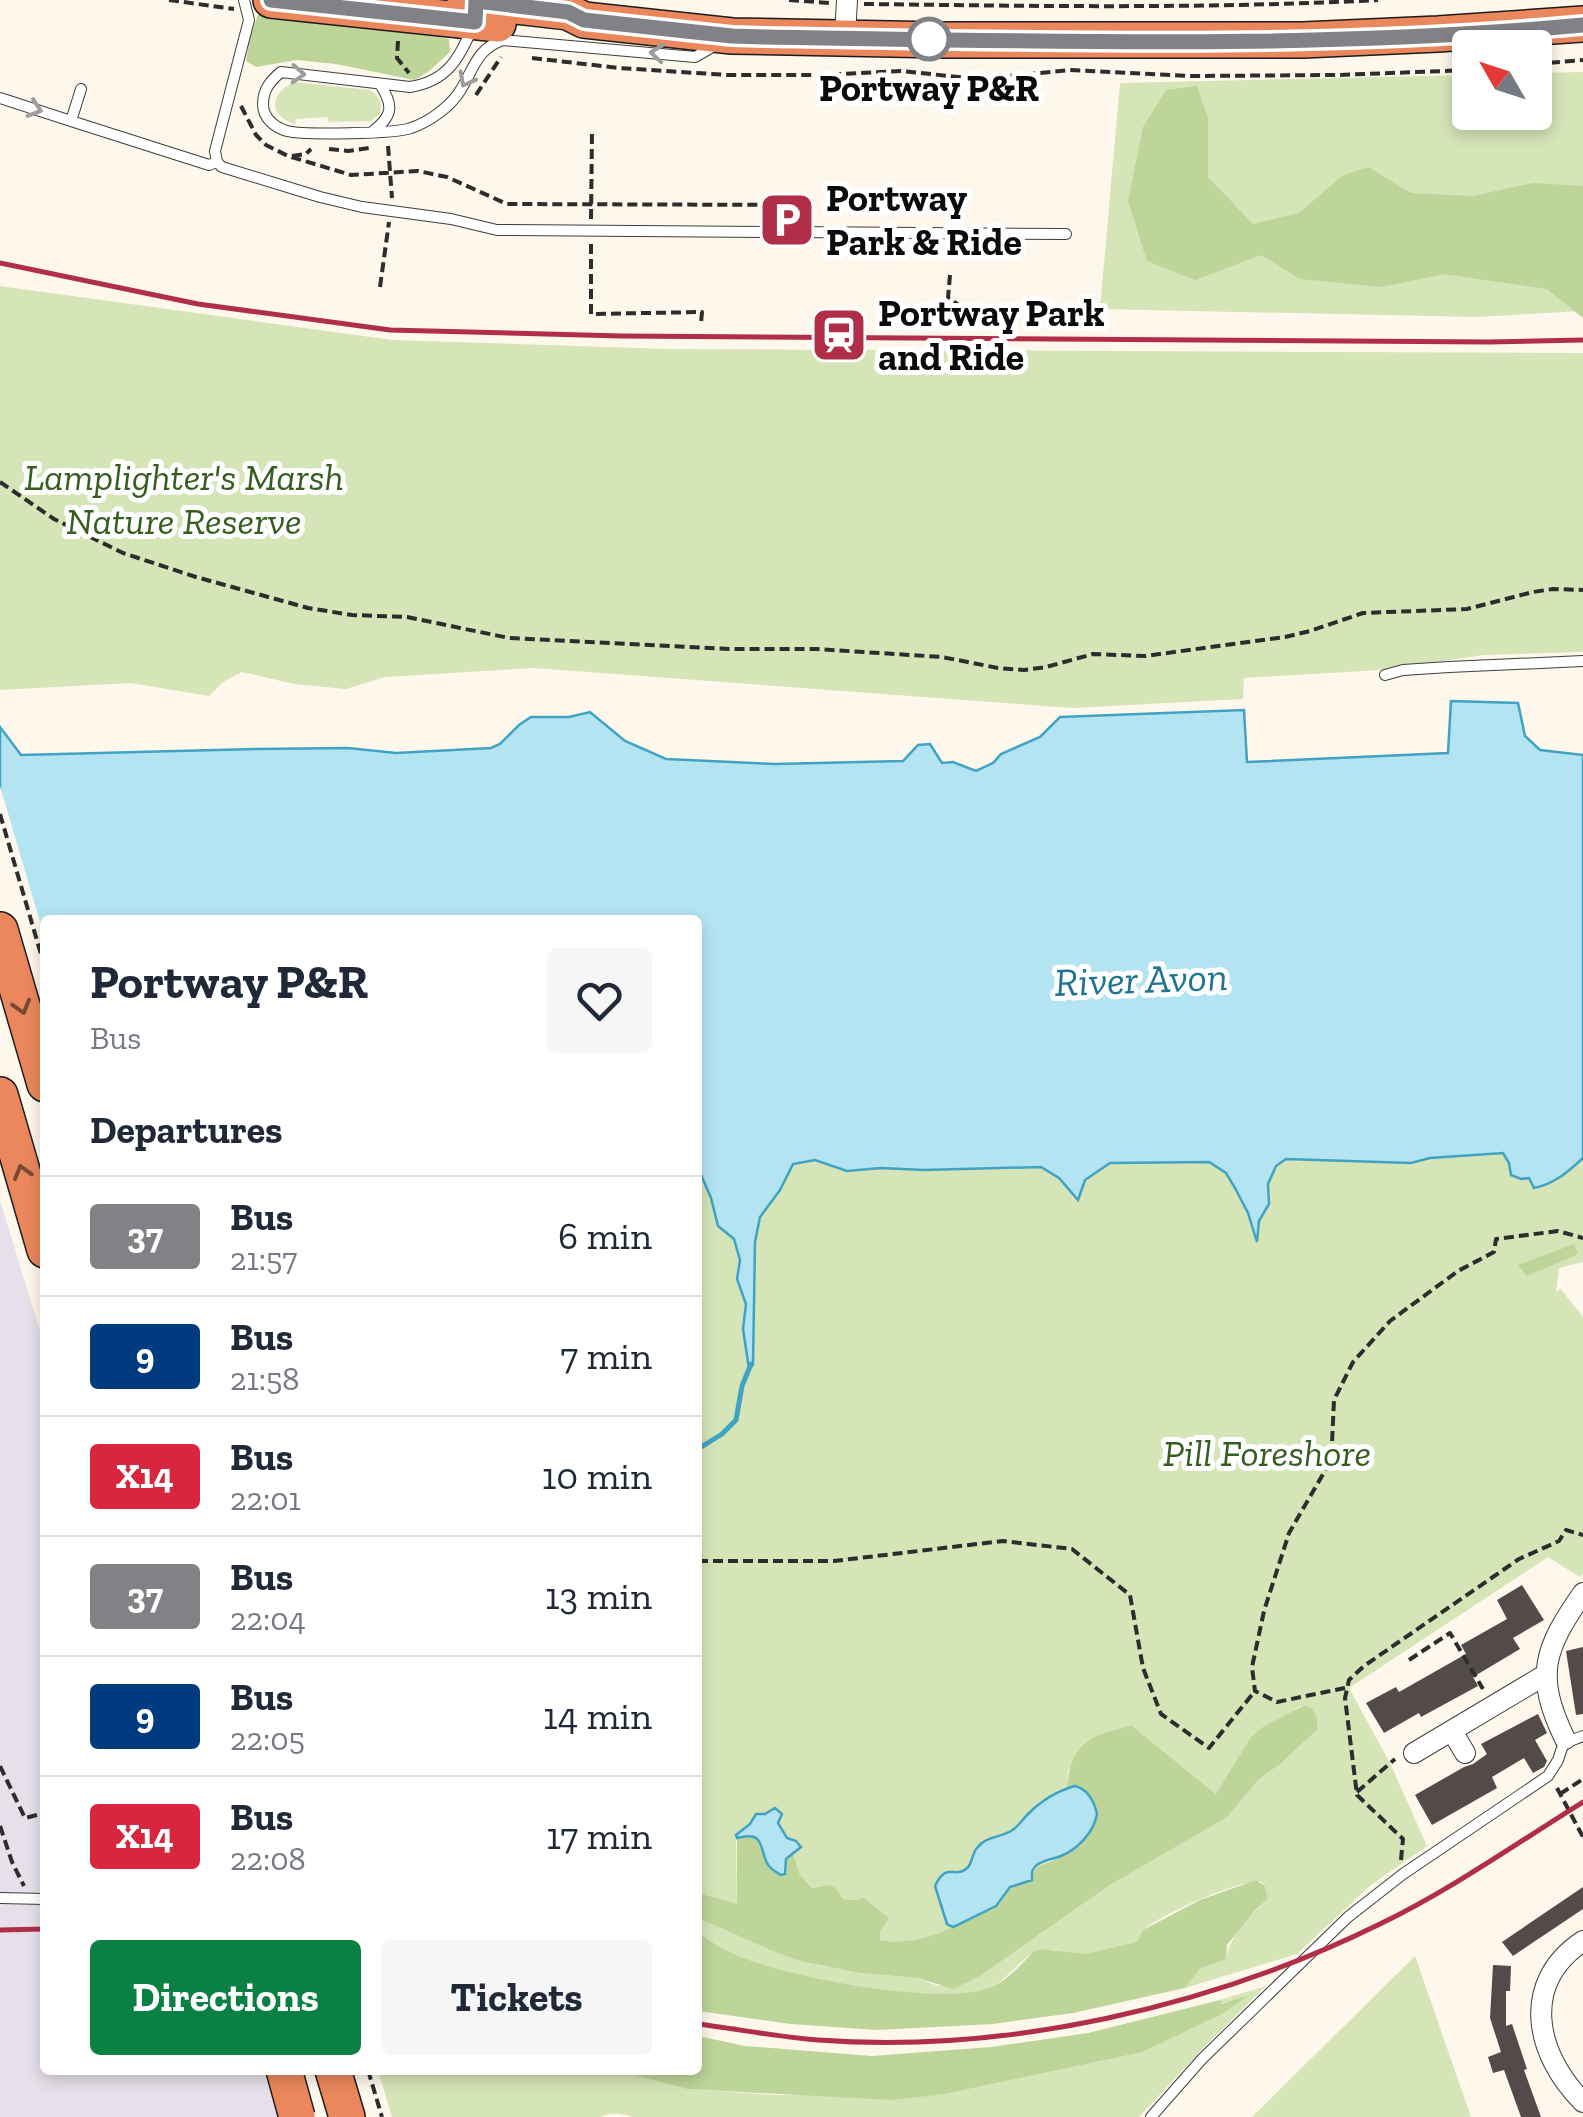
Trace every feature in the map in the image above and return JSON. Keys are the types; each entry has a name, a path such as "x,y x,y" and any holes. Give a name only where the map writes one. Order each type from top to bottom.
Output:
{"highway":[{"path":"271,0 568,12 584,20 732,36 846,14 1303,40 1583,24"},
{"path":"0,930 40,1067"},
{"path":"0,1095 40,1233"},
{"path":"285,2075 297,2117"},
{"path":"334,2075 347,2117"}],"street":[{"path":"1574,1737 1546,1689 1544,1675 1551,1646 1583,1593"},
{"path":"1414,1754 1544,1675"},
{"path":"1452,1730 1465,1752"},
{"path":"1583,1941 1553,1970 1542,1994 1540,2014 1554,2060 1572,2092 1583,2102"}],"lane":[{"path":"244,0 248,20 216,151 217,162 222,168 320,197 497,230 1066,234"},
{"path":"472,8 458,58 444,75 428,84 380,84 281,72 271,80 264,94 263,112 273,125 290,132 394,132 412,128 442,110 458,95 490,44 503,40 695,57 732,36"},
{"path":"372,132 385,122 390,110 388,96 380,84"},
{"path":"71,121 81,89"},
{"path":"0,98 209,164 217,162"},
{"path":"1385,675 1449,666 1583,661"},
{"path":"1151,2117 1202,2058 1348,1917 1403,1874 1548,1776 1574,1737"},
{"path":"0,1898 40,1900"}],"path":[{"path":"789,0 846,14 1270,6 1378,0"},
{"path":"474,98 503,52"},
{"path":"522,56 619,68 728,75 901,71 978,79 1070,70 1210,76 1452,71"},
{"path":"1552,63 1583,60"},
{"path":"227,102 242,106 256,135 288,156 351,174 418,171 447,176 507,204 802,206"},
{"path":"592,134 591,314 702,312 701,323"},
{"path":"380,287 392,200 388,146"},
{"path":"950,275 948,298 988,322"},
{"path":"0,482 54,519 123,554 196,577 308,608 407,617 509,638 942,657 1024,670 1093,654 1145,656 1286,636 1364,613 1468,609 1533,592 1583,590"},
{"path":"0,814 40,951"},
{"path":"702,1561 834,1561 1003,1541 1072,1548 1130,1596 1142,1668 1161,1714 1210,1748 1256,1690 1252,1667 1264,1611 1289,1533 1326,1469 1334,1400 1353,1362 1390,1321 1458,1271 1494,1252 1496,1239 1558,1232 1583,1238"},
{"path":"1403,1874 1403,1838 1357,1792 1345,1698 1349,1680 1519,1559 1559,1541 1566,1530 1583,1535"},
{"path":"1409,1660 1450,1633 1492,1706"},
{"path":"1256,1690 1277,1702 1346,1688"},
{"path":"1357,1792 1407,1751 1414,1754"},
{"path":"0,1766 26,1818 40,1814"},
{"path":"1583,1779 1560,1794 1583,1837"},
{"path":"0,1826 12,1862 31,1899"},
{"path":"369,2075 382,2117"}],"shaded area":[{"path":"0,1200 40,1332 40,2075 266,2075 279,2117 0,2117"}],"green space":[{"path":"271,8 449,39 450,52 414,80 297,60 256,67 246,61 250,37 259,12"},
{"path":"1583,72 1583,311 1478,317 1100,309 1120,83 1452,75 1452,130 1552,130 1552,73"},
{"path":"294,82 370,90 380,100 380,114 371,121 329,122 327,117 295,119 296,124 280,116 275,105 280,92"},
{"path":"1197,86 1208,118 1208,177 1253,224 1299,213 1342,176 1368,167 1411,193 1472,196 1533,183 1583,186 1583,318 1547,289 1444,274 1382,287 1300,279 1261,255 1195,280 1147,261 1128,201 1143,127 1166,90"},
{"name":"Lamplighter's Marsh Nature Reserve","path":"0,286 392,340 668,349 1583,353 1583,652 1484,655 1381,670 1244,678 1243,699 1072,708 534,668 385,677 346,689 294,684 242,672 223,682 209,696 131,683 0,690"},
{"name":"Pill Foreshore","path":"702,1034 754,1208 771,1164 1583,1040 1583,1262 1559,1268 1556,1293 1560,1288 1583,1317 1583,1573 1580,1577 1548,1557 1349,1688 1390,1763 1427,1846 1371,1885 1297,1954 1185,1988 1200,1969 1226,1959 1236,1934 1268,1899 1260,1881 1219,1892 1168,1914 1146,1928 1137,1942 1085,1954 1039,1951 992,1987 961,1994 899,1992 796,1974 738,1956 702,1935 702,1920 800,1961 860,1973 918,1978 938,1986 980,1976 1110,1885 1226,1817 1259,1779 1317,1730 1317,1718 1312,1708 1305,1705 1297,1708 1216,1794 1132,1726 1068,1770 1067,1788 1043,1801 1012,1831 984,1842 965,1870 943,1874 936,1882 945,1922 953,1927 928,1938 880,1940 880,1931 855,1900 843,1899 829,1885 812,1888 800,1875 793,1853 799,1849 796,1842 782,1832 780,1820 765,1814 756,1814 737,1833 737,1905 702,1894"},
{"path":"1574,1244 1578,1254 1527,1276 1518,1265"},
{"path":"1305,1705 1312,1708 1317,1718 1317,1730 1259,1779 1227,1817 1110,1885 980,1976 953,1989 918,1978 860,1973 800,1961 702,1920 702,1894 737,1904 737,1838 750,1837 761,1845 766,1863 787,1869 786,1859 793,1853 800,1875 812,1888 829,1885 843,1899 864,1898 889,1918 880,1931 880,1940 916,1940 938,1934 993,1909 1010,1889 1029,1882 1038,1866 1060,1857 1068,1848 1095,1807 1088,1795 1075,1786 1067,1788 1073,1760 1094,1737 1132,1726 1216,1794 1251,1737"},
{"path":"1256,1880 1265,1886 1268,1899 1227,1945 1226,1959 1200,1969 1185,1988 1073,2013 993,2024 876,2030 702,2012 702,1935 738,1956 796,1974 900,1991 963,1993 999,1983 1040,1949 1086,1954 1137,1942 1143,1930 1200,1900"},
{"path":"1415,1956 1471,2117 1252,2117"},
{"path":"1266,1986 1139,2117 392,2117 379,2075 632,2075 687,2089 775,2095 945,2094 1143,2052 1222,2014 1245,1997 1221,2004 1220,2000"},
{"path":"1249,1995 1222,2014 1143,2052 945,2094 891,2100 687,2089 632,2075 702,2075 702,2037 745,2046 872,2056 991,2047 1088,2033 1220,2000 1222,2004"}],"water":[{"name":"River Avon","path":"1451,701 1518,703 1525,736 1540,750 1583,755 1583,1158 1560,1177 1541,1186 1534,1188 1529,1178 1511,1175 1503,1153 1411,1163 1286,1159 1276,1166 1268,1184 1269,1204 1259,1221 1257,1242 1248,1213 1226,1173 1209,1162 1110,1163 1085,1180 1078,1200 1059,1178 1041,1167 847,1171 815,1160 793,1164 760,1217 755,1242 753,1365 749,1369 743,1329 746,1304 737,1279 740,1260 734,1239 718,1226 702,1177 702,915 40,915 40,1168 0,1172 0,727 21,755 348,748 396,753 491,748 531,717 569,717 590,712 625,741 666,759 775,764 903,761 918,745 930,744 942,763 953,762 976,771 1001,754 1040,737 1060,717 1244,710 1247,762 1448,753"},
{"path":"1075,1786 1089,1796 1097,1814 1084,1839 1067,1853 1037,1865 1032,1880 1010,1887 996,1906 953,1927 947,1924 935,1886 943,1874 962,1872 981,1844 1011,1831 1044,1801"},
{"path":"775,1808 782,1814 778,1823 787,1838 801,1847 786,1859 785,1874 781,1875 768,1865 757,1839 736,1835 756,1814"}],"pier":[{"path":"0,786 40,922 40,1173 0,1177"}],"building":[{"path":"1522,1585 1544,1620 1513,1638 1520,1649 1473,1677 1478,1686 1384,1733 1366,1703 1396,1687 1399,1692 1466,1654 1461,1645 1507,1619 1497,1600"},
{"path":"1583,1647 1583,1714 1576,1715 1566,1651"},
{"path":"1538,1714 1547,1733 1535,1740 1547,1761 1544,1767 1533,1773 1524,1758 1492,1777 1497,1788 1432,1825 1415,1795 1487,1754 1481,1744"},
{"path":"1583,1887 1583,1909 1513,1956 1502,1942"},
{"path":"1493,1965 1511,1966 1506,2026 1512,2024 1541,2117 1521,2117 1504,2070 1493,2073 1488,2057 1501,2052 1490,2018"}],"waterway":[{"path":"702,1446 736,1420 742,1386 751,1364"}],"railway":[{"path":"0,263 198,304 390,330 621,336 1583,340"},
{"path":"702,2025 818,2040 962,2039 1035,2031 1179,2001 1317,1953 1382,1923 1459,1881 1583,1802"},
{"path":"0,1930 40,1929"}],"bus line":[{"name":"37","path":"271,0 475,22 476,1 568,12 584,20 766,37 1303,40 1583,25"}],"place":[{"name":"Portway P&R","path":"929,39"},
{"name":"Portway Park & Ride","path":"787,220"},
{"name":"Portway Park and Ride","path":"839,335"}]}
